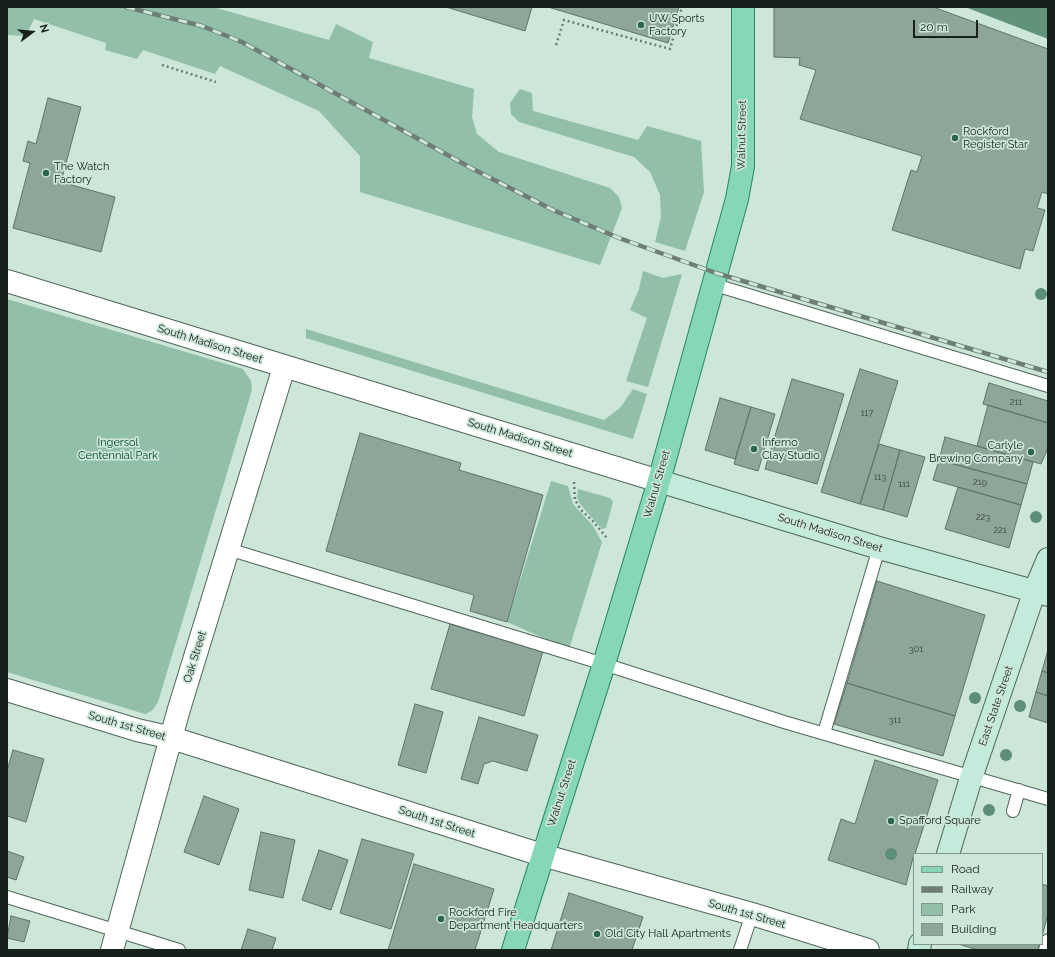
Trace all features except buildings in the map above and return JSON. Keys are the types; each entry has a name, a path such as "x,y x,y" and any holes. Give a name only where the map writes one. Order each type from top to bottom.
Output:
{"main road":[{"name":"Walnut Street","path":"514,950 542,855 604,664 659,481 712,284 737,199 743,166 743,7"}],"street":[{"name":"South Madison Street","path":"7,281 879,548 1042,592"},
{"name":"Oak Street","path":"115,941 172,738 284,367"},
{"name":"East State Street","path":"948,853 971,778 1042,592 1048,559"},
{"name":"South 1st Street","path":"7,690 138,730 172,738 542,855 752,914 868,950"}],"lane":[{"path":"712,284 1048,386"},
{"path":"824,733 879,548"},
{"path":"228,549 971,778 1048,799"},
{"path":"1013,811 1019,790"},
{"path":"7,897 115,941 179,950"},
{"path":"740,950 752,914"},
{"path":"1045,950 1048,940"}],"path":[{"path":"556,45 564,20 670,48 682,7"},
{"path":"162,65 216,82"},
{"path":"574,482 575,500 580,510 592,520 607,538"}],"green space":[{"path":"7,7 213,7 329,40 336,24 373,42 369,58 474,89 472,117 477,134 499,152 610,188 619,197 622,208 600,265 360,192 360,156 319,111 220,66 215,74 143,50 137,59 105,50 106,43 34,19 26,36 7,35"},
{"path":"520,89 532,93 533,111 638,140 647,126 701,141 704,192 685,251 655,242 661,217 660,195 650,172 634,157 519,122 511,114 510,103"},
{"path":"643,271 663,278 682,274 648,387 626,381 647,318 630,310 639,289"},
{"name":"Ingersol Centennial Park","path":"7,299 243,369 251,381 252,390 158,702 152,711 145,714 7,672"},
{"path":"306,329 604,420 620,408 633,389 647,394 633,439 306,338"},
{"path":"551,481 568,486 573,504 593,526 602,542 569,649 507,622"},
{"path":"578,489 610,498 613,502 606,528 602,529 580,504 577,497"}],"shaded area":[{"path":"965,7 1048,7 1048,39"}],"railway":[{"path":"126,7 202,26 242,42 473,169 553,210 619,238 716,273 1048,372"}],"place":[{"name":"UW Sports Factory","path":"641,25"},
{"name":"Rockford Register Star","path":"955,138"},
{"name":"The Watch Factory","path":"46,173"},
{"name":"Inferno Clay Studio","path":"754,449"},
{"name":"Carlyle Brewing Company","path":"1031,452"},
{"name":"Spafford Square","path":"891,821"},
{"name":"Rockford Fire Department Headquarters","path":"441,919"},
{"name":"Old City Hall Apartments","path":"597,934"}]}
